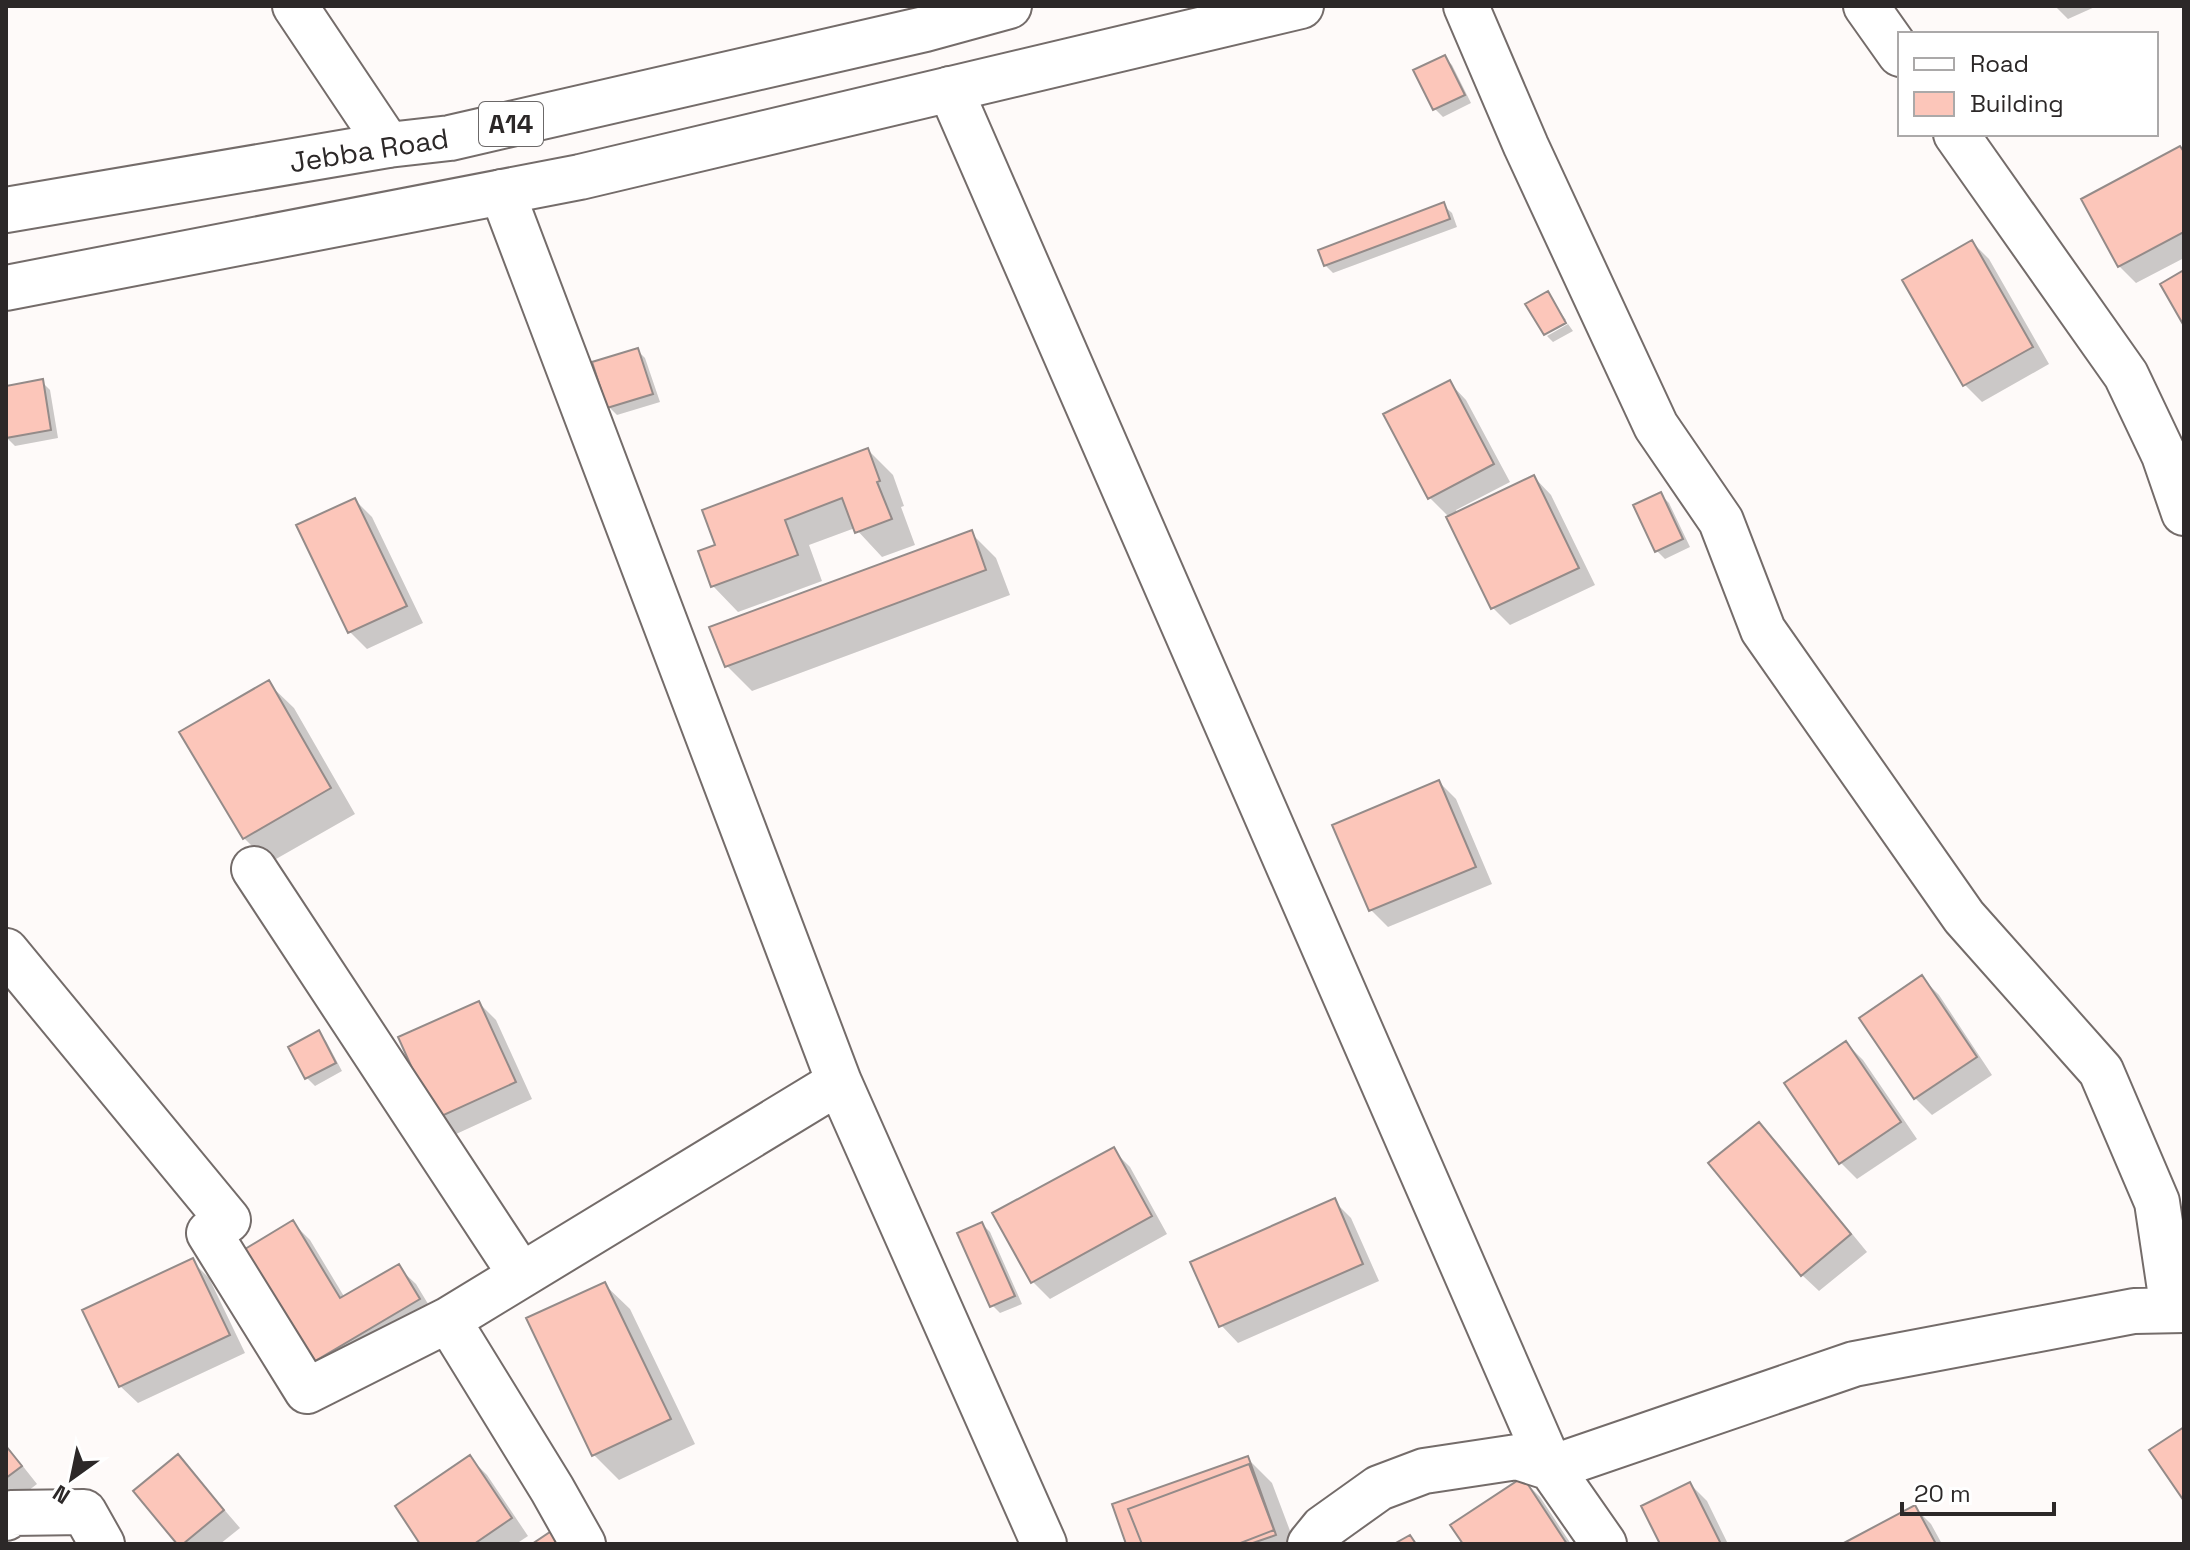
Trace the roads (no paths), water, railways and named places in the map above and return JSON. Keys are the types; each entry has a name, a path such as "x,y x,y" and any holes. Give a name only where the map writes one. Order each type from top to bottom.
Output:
{"main road":[{"path":"295,6 388,145"},
{"name":"Jebba Road","path":"6,210 388,145 450,138 925,29 1009,6"},
{"path":"6,288 580,177 1301,6"},
{"path":"1310,1544 1323,1528 1379,1488 1424,1471 1517,1457 1551,1468 1854,1364 2134,1311 2178,1310 2157,1202 2101,1071 1964,917 1763,630 1721,521 1656,426 1526,146 1466,6"},
{"path":"1866,6 1898,51"},
{"path":"950,89 1551,1468 1604,1544"},
{"path":"1957,136 2126,375 2164,455 2184,513"},
{"path":"502,192 839,1082 1044,1544"},
{"path":"254,869 521,1275"},
{"path":"6,951 228,1220 209,1233 307,1391 448,1320 839,1082"},
{"path":"448,1320 583,1544"},
{"path":"6,1518 11,1513 84,1512 102,1544"}]}
